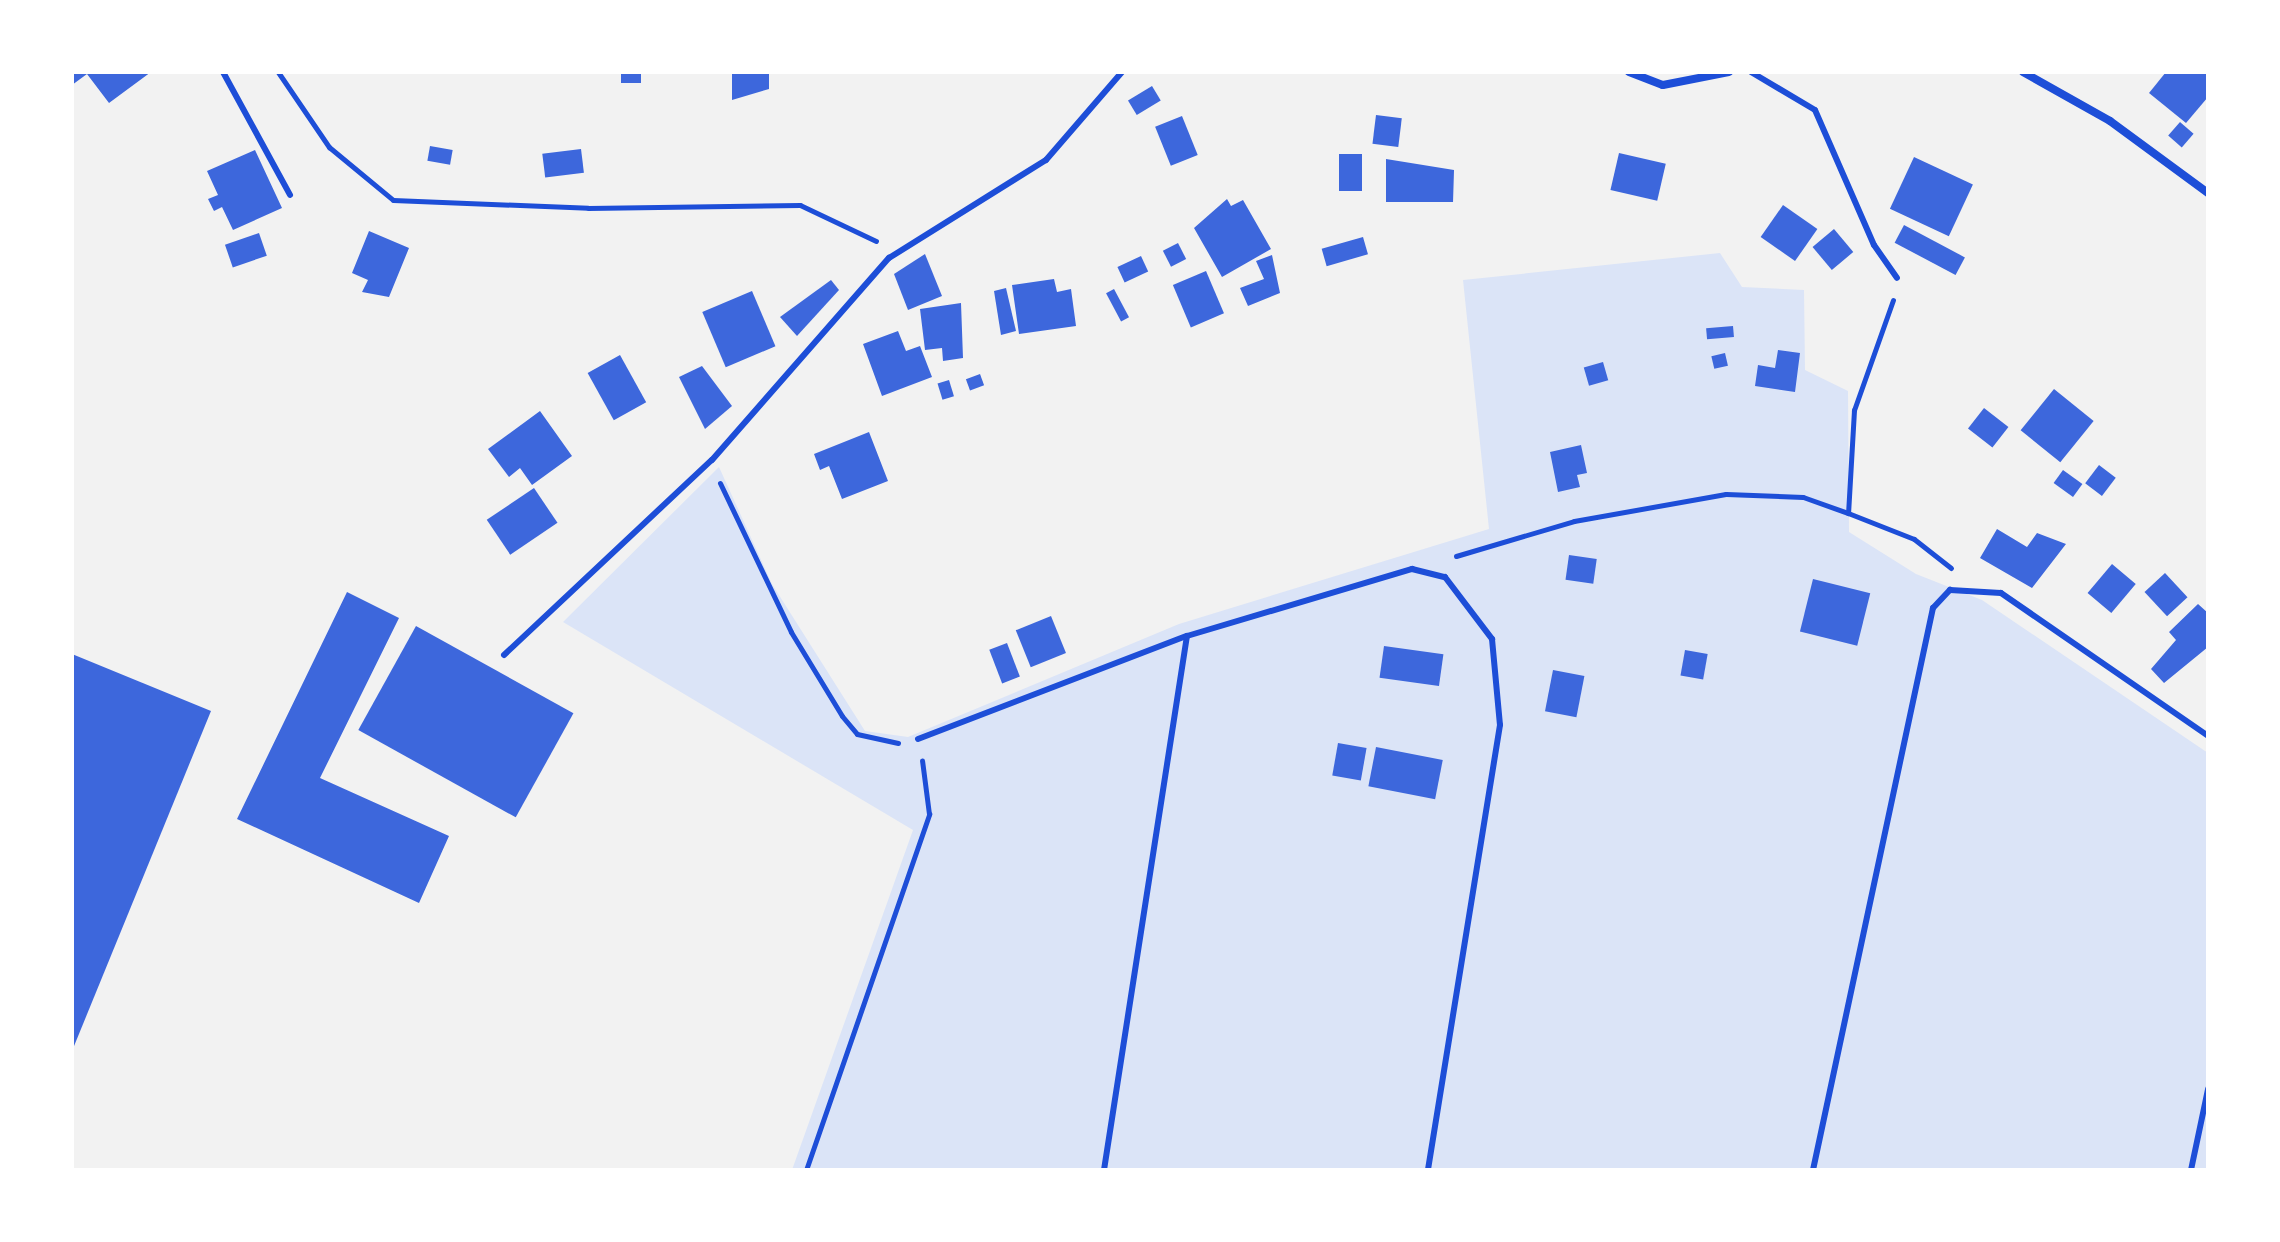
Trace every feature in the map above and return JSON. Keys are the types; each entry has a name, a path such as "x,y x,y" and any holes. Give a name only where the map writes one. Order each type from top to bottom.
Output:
{"street":[{"path":"1629,72 1663,85 1729,72"},
{"path":"2023,72 2110,121 2208,193"}],"lane":[{"path":"223,72 290,195"},
{"path":"504,655 712,460 889,258 1046,160 1122,72"},
{"path":"1751,72 1815,110 1869,234 1897,278"},
{"path":"918,739 1187,636 1412,569 1445,577 1470,604 1492,639 1499,680 1500,725 1428,1170"},
{"path":"1813,1170 1933,608 1950,590 1972,587 2001,593 2208,736"},
{"path":"1104,1170 1187,636"},
{"path":"2191,1170 2208,1089"}],"path":[{"path":"278,72 329,147 393,200 588,208 800,205 877,242 889,258"},
{"path":"1848,513 1854,410 1876,361 1897,278"},
{"path":"712,460 791,632 842,716 857,734 889,745 918,739 929,814 806,1170"},
{"path":"1412,569 1574,521 1726,494 1803,497 1848,513 1914,539 1972,587"}],"shaded area":[{"path":"1720,253 1742,287 1804,290 1805,370 1848,391 1849,532 1916,574 1982,600 2208,753 2208,1170 792,1170 913,830 563,622 719,467 772,584 865,731 908,737 1179,624 1489,529 1463,280"}],"building":[{"path":"72,72 151,72 109,103 87,74 72,85"},
{"path":"621,72 641,72 641,83 621,83"},
{"path":"732,72 769,72 769,89 732,100"},
{"path":"2166,72 2208,72 2208,97 2186,123 2149,93"},
{"path":"1152,86 1161,101 1137,115 1128,100"},
{"path":"1376,115 1402,118 1398,147 1372,144"},
{"path":"1182,116 1198,155 1171,166 1155,127"},
{"path":"2180,122 2194,134 2182,147 2168,136"},
{"path":"430,146 453,150 450,165 427,161"},
{"path":"581,149 584,173 545,178 542,154"},
{"path":"255,150 282,208 233,230 222,207 214,211 208,199 218,195 207,171"},
{"path":"1619,153 1666,164 1657,201 1610,190"},
{"path":"1339,154 1362,154 1362,191 1339,191"},
{"path":"1914,157 1973,184 1949,236 1890,209"},
{"path":"1386,159 1454,170 1453,202 1386,202"},
{"path":"1227,199 1231,206 1243,200 1271,249 1222,277 1194,228"},
{"path":"1783,205 1817,229 1795,261 1761,237"},
{"path":"1904,225 1965,257 1956,275 1895,243"},
{"path":"1834,229 1853,252 1832,270 1813,247"},
{"path":"369,231 409,248 389,297 362,292 368,280 352,273"},
{"path":"259,233 267,256 233,267 225,245"},
{"path":"1363,237 1368,254 1327,266 1322,249"},
{"path":"1178,243 1186,259 1171,267 1163,251"},
{"path":"925,254 942,296 908,310 894,274"},
{"path":"1272,255 1280,293 1248,306 1240,288 1264,279 1256,261"},
{"path":"1141,256 1148,271 1125,282 1117,267"},
{"path":"1206,271 1224,313 1191,327 1173,285"},
{"path":"1054,279 1057,292 1071,289 1076,326 1019,334 1012,285"},
{"path":"831,280 839,290 797,336 780,317"},
{"path":"1006,288 1016,331 1001,335 994,291"},
{"path":"1114,289 1129,317 1121,321 1106,293"},
{"path":"752,291 775,346 726,367 702,312"},
{"path":"961,303 963,358 943,361 942,348 925,350 920,309"},
{"path":"1733,326 1734,337 1707,339 1706,328"},
{"path":"898,331 906,351 920,346 932,377 882,396 863,344"},
{"path":"1778,350 1800,353 1795,392 1755,386 1758,365 1775,368"},
{"path":"1725,353 1728,366 1714,369 1711,356"},
{"path":"620,355 646,402 614,420 588,373"},
{"path":"1603,362 1608,380 1589,386 1584,368"},
{"path":"702,366 732,406 705,429 679,377"},
{"path":"980,374 984,385 970,390 966,379"},
{"path":"949,380 954,396 942,400 938,384"},
{"path":"2054,389 2094,421 2060,462 2021,430"},
{"path":"1984,408 2008,427 1992,448 1968,428"},
{"path":"540,411 572,456 532,485 520,468 509,477 488,449"},
{"path":"869,432 888,481 842,499 829,466 820,470 814,454"},
{"path":"1581,445 1587,473 1577,475 1580,487 1558,492 1550,452"},
{"path":"2099,465 2116,478 2102,496 2085,483"},
{"path":"2063,470 2082,484 2073,497 2054,483"},
{"path":"534,488 557,523 510,555 487,520"},
{"path":"1997,529 2027,547 2037,533 2066,544 2032,588 1980,558"},
{"path":"1569,555 1597,559 1593,584 1566,580"},
{"path":"2112,564 2136,584 2111,613 2088,593"},
{"path":"2165,573 2188,597 2167,616 2145,592"},
{"path":"1813,579 1870,593 1857,646 1800,631"},
{"path":"347,592 399,618 320,778 449,836 419,903 237,819"},
{"path":"2198,604 2208,613 2208,647 2164,683 2151,669 2176,640 2169,632"},
{"path":"1051,616 1066,653 1031,667 1016,630"},
{"path":"416,626 573,713 516,817 358,730"},
{"path":"1007,643 1020,677 1002,683 989,650"},
{"path":"1384,646 1443,654 1439,686 1380,678"},
{"path":"1685,650 1708,654 1703,680 1680,676"},
{"path":"72,654 211,711 72,1051"},
{"path":"1553,670 1584,676 1576,717 1545,711"},
{"path":"1338,743 1367,748 1361,781 1332,775"},
{"path":"1376,747 1443,760 1435,799 1368,786"}]}
